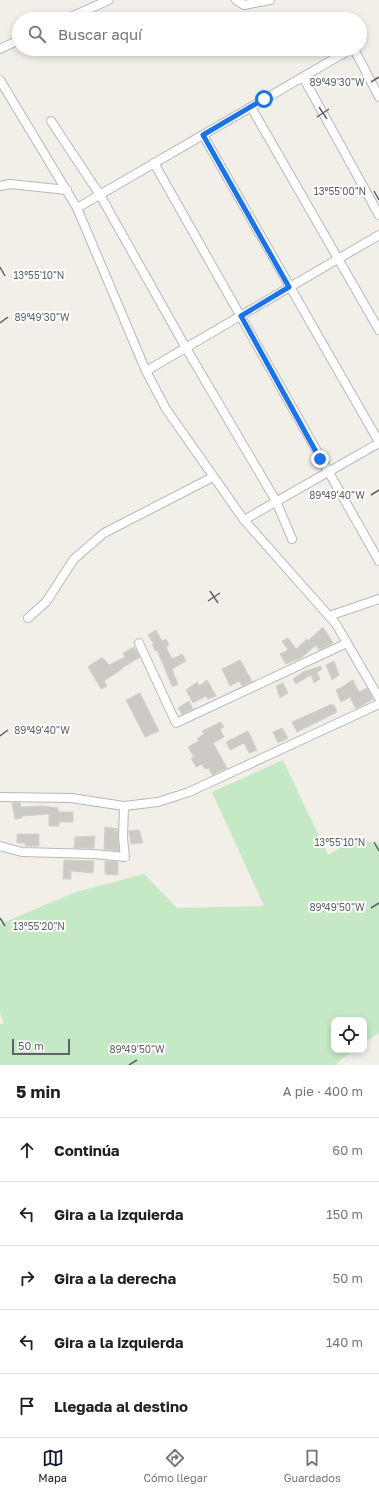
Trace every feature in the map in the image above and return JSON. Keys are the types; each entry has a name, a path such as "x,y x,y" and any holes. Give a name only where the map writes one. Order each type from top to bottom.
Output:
{"street":[{"path":"81,12 108,0"},
{"path":"236,0 244,5 270,0"},
{"path":"0,49 12,43"},
{"path":"77,208 339,56"},
{"path":"358,56 379,97"},
{"path":"303,77 379,215"},
{"path":"0,80 77,208 146,371 166,409 244,520 336,624 379,698"},
{"path":"252,107 379,330"},
{"path":"51,121 100,194 186,348 276,501 292,539"},
{"path":"203,135 379,442 244,520"},
{"path":"154,163 379,561"},
{"path":"0,186 10,184 67,190"},
{"path":"146,371 379,235"},
{"path":"28,618 46,602 74,559 104,532 213,477"},
{"path":"329,616 379,599"},
{"path":"139,643 176,724 347,643"},
{"path":"0,797 71,798 124,806 158,802 188,792 379,704"},
{"path":"0,846 22,852 94,854 125,857 123,838 124,806"}],"green space":[{"path":"283,760 328,855 356,839 379,844 379,1033 367,1041 367,1017 331,1017 331,1053 350,1053 339,1061 337,1065 0,1065 0,1024 4,1023 0,1013 0,924 76,892 144,874 177,908 264,906 212,792"}],"building":[{"path":"323,627 333,643 319,650 316,645 301,658 286,664 280,654 288,650 282,641 288,638 296,649 307,639 308,641"},
{"path":"156,630 162,641 166,639 169,645 166,647 172,659 182,654 186,661 172,669 178,685 172,686 157,650 155,651 152,644 154,644 148,635"},
{"path":"134,647 140,657 104,681 107,686 101,689 88,667 102,657 109,665 125,657 123,653"},
{"path":"240,660 252,681 242,686 239,681 230,686 222,669"},
{"path":"334,661 339,675 332,680 326,665"},
{"path":"321,666 322,669 317,672 320,679 314,683 311,675 296,684 293,679 303,672"},
{"path":"207,680 216,696 208,699 206,696 193,703 186,690 197,682 199,686"},
{"path":"353,680 359,692 367,688 373,699 356,709 350,697 341,702 336,690"},
{"path":"283,683 288,693 280,698 276,686"},
{"path":"140,693 159,731 145,737 126,700"},
{"path":"189,701 193,709 182,714 178,708"},
{"path":"332,704 337,712 297,732 292,722"},
{"path":"221,722 224,727 220,729 224,737 213,743 227,768 212,775 209,768 205,769 202,764 196,767 191,758 194,757 188,747 199,741 197,739 204,734 202,731"},
{"path":"282,728 288,738 278,743 273,732"},
{"path":"248,731 257,750 249,753 244,743 230,750 226,742"},
{"path":"12,803 20,803 21,807 43,806 58,808 58,812 73,812 73,822 59,822 59,826 49,826 49,814 22,816 22,818 15,819"},
{"path":"105,827 118,829 113,832 118,831 119,851 104,849"},
{"path":"139,830 143,843 131,844 129,831"},
{"path":"17,834 39,834 39,846 25,846 25,843 17,843"},
{"path":"95,836 94,848 74,848 75,837"},
{"path":"64,860 94,861 93,873 71,871 71,879 63,879"},
{"path":"105,861 118,862 118,875 105,874"}],"route":[{"path":"264,99 203,135 289,287 241,316 320,459"}]}
